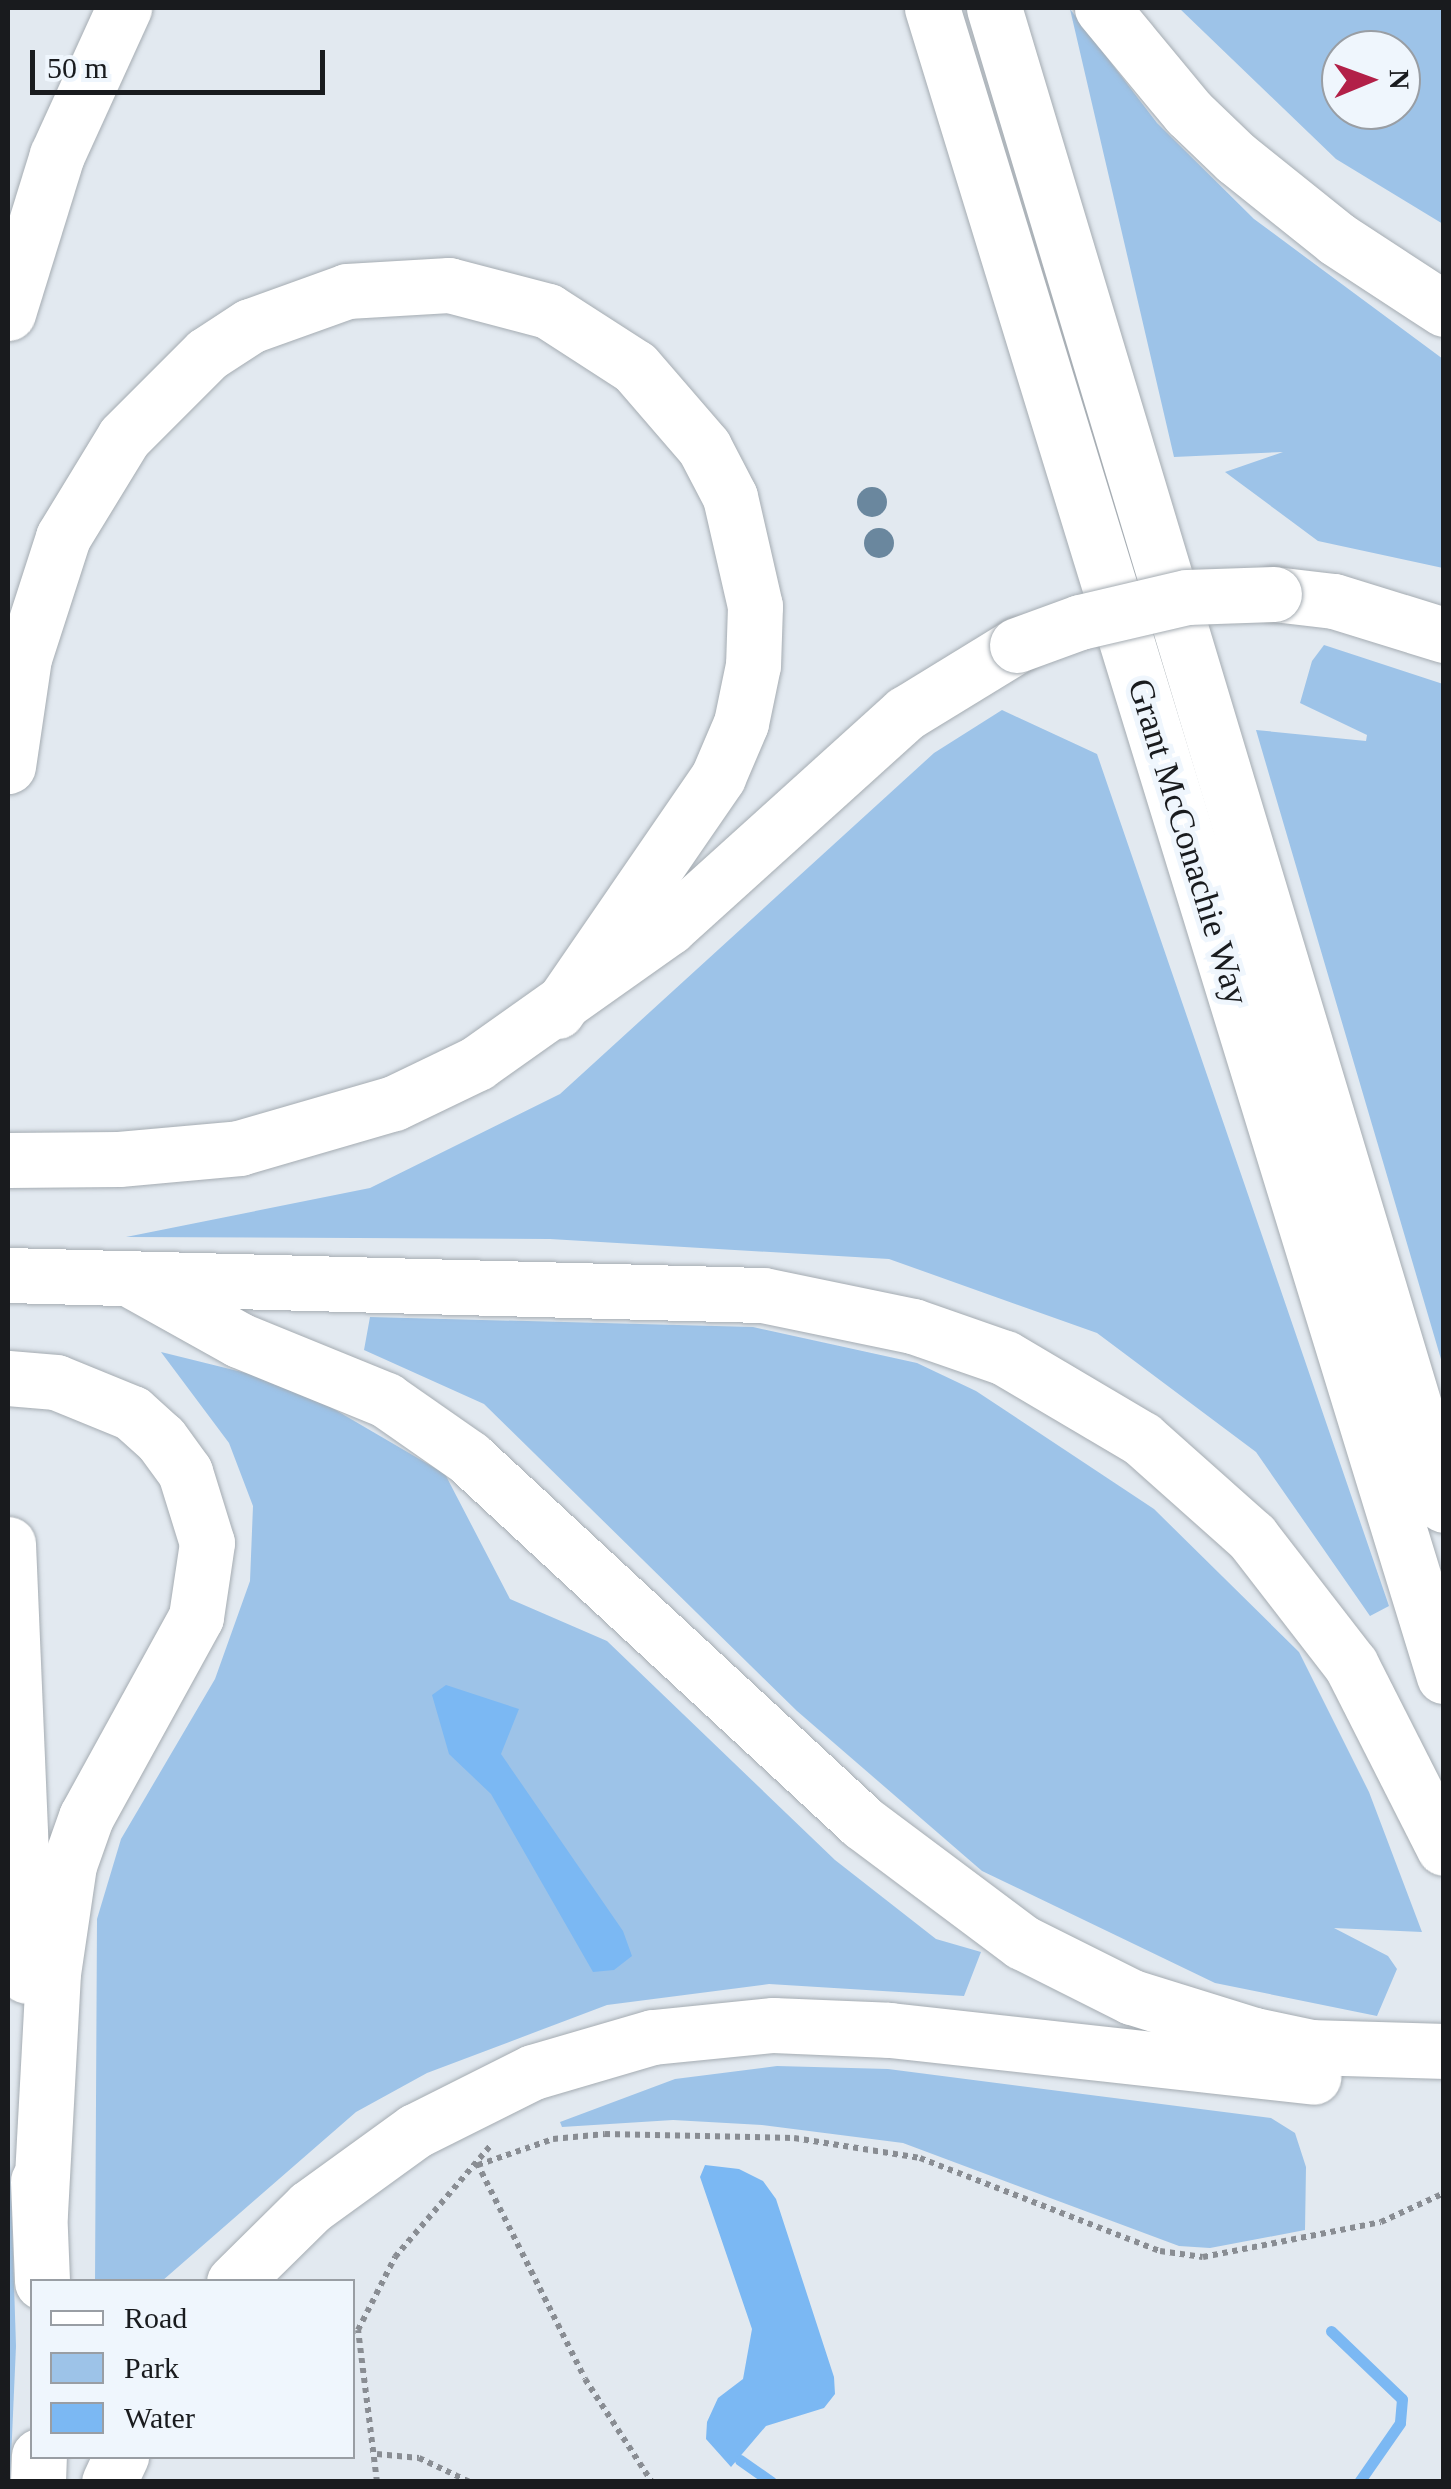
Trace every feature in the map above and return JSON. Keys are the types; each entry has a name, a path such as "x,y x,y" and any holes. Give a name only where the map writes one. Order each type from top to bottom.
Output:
{"main road":[{"name":"Grant McConachie Way","path":"932,8 1444,1676"},
{"name":"Grant McConachie Way","path":"994,8 1444,1505"},
{"path":"1102,8 1188,114 1236,158 1336,238 1444,309"},
{"path":"8,314 57,154 123,10"},
{"path":"8,766 24,658 63,537 124,437 206,354 298,304 365,288 449,285 548,310 635,366 704,447 730,497 755,606 754,665 742,722 718,777 558,1011"},
{"path":"8,1160 179,1156 302,1134 410,1095 558,1011 669,928 906,713 1017,645 1080,622 1187,597 1274,594 1334,601 1444,635"},
{"path":"8,1275 762,1295 896,1321 1005,1358 1142,1439 1265,1552 1360,1679 1444,1848"},
{"path":"128,1278 239,1340 386,1400 455,1448 569,1545 863,1823 1022,1942 1132,1997 1194,2019 1311,2047 1436,2067"},
{"path":"8,1378 56,1382 132,1414 162,1439 185,1472 207,1543 196,1617 86,1817 69,1865 53,1973 40,2216"},
{"path":"8,1544 42,2279"},
{"path":"237,2279 310,2207 415,2131 533,2072 653,2036 773,2025 853,2028 1255,2072 1436,2067"}],"path":[{"path":"378,2482 377,2454 361,2388 358,2330 395,2257 478,2165 553,2138 605,2134 794,2138 920,2158 1160,2250 1203,2257 1381,2222 1444,2193"},
{"path":"478,2165 584,2379 652,2482"},
{"path":"377,2454 419,2458 470,2482"}],"green space":[{"path":"1179,8 1443,8 1443,224 1336,159"},
{"path":"1070,9 1157,123 1254,219 1443,359 1443,568 1318,541 1225,472 1283,452 1174,457"},
{"path":"1324,645 1443,684 1443,1366 1256,730 1366,741 1367,735 1300,703 1312,661"},
{"path":"1002,710 1097,754 1389,1606 1370,1616 1256,1452 1097,1333 889,1259 550,1239 126,1237 370,1188 560,1094 934,753"},
{"path":"370,1317 753,1327 917,1363 976,1391 1154,1509 1299,1652 1369,1792 1422,1932 1334,1928 1388,1956 1397,1969 1377,2016 1215,1983 982,1871 797,1711 484,1404 364,1350"},
{"path":"161,1352 291,1384 445,1474 510,1599 607,1641 835,1860 936,1939 981,1952 964,1996 769,1984 607,2005 427,2073 356,2112 164,2279 95,2279 97,1919 121,1839 215,1679 250,1581 253,1506 229,1443"},
{"path":"777,2066 888,2069 1271,2118 1295,2133 1306,2167 1305,2230 1210,2248 1179,2246 903,2143 762,2125 673,2120 562,2127 560,2122 675,2079"},
{"path":"8,2099 16,2346 10,2482 8,2481"}],"water":[{"path":"446,1685 519,1709 501,1754 623,1931 632,1956 614,1970 593,1972 491,1794 449,1754 432,1695"},
{"path":"705,2165 739,2169 763,2181 776,2199 834,2377 835,2394 824,2408 766,2426 731,2467 706,2439 707,2422 718,2398 743,2379 752,2329 700,2177"}],"waterway":[{"path":"1331,2331 1402,2399 1400,2423 1359,2482"},
{"path":"740,2460 771,2482"}]}
